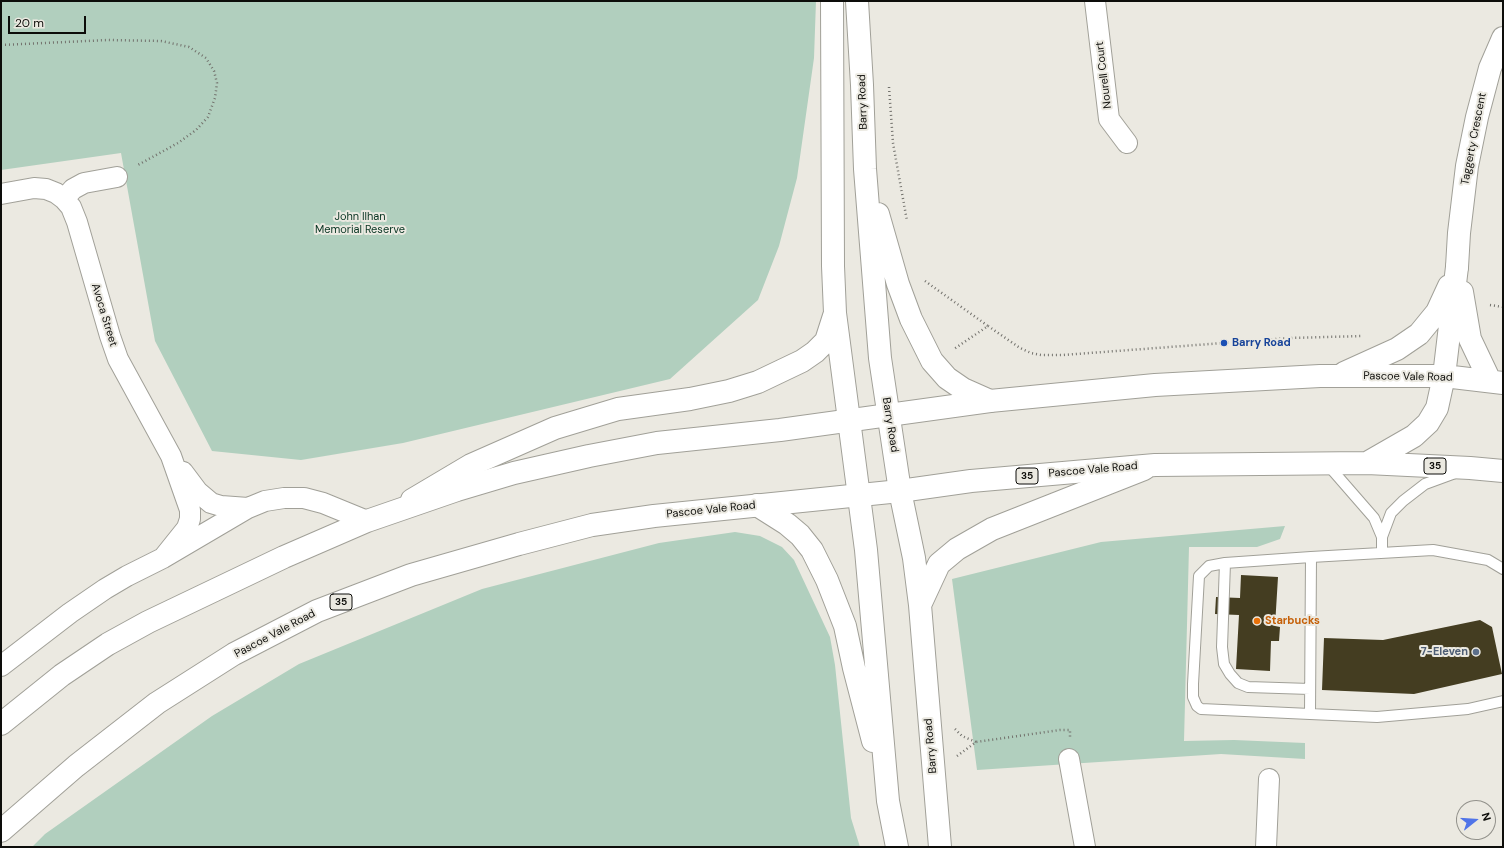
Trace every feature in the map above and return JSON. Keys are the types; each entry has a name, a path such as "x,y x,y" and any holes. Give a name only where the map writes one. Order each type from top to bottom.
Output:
{"main road":[{"path":"832,1 833,266 836,313 868,561 888,800"},
{"name":"Barry Road","path":"857,1 865,169 880,358 900,491 914,558 920,604 940,847"},
{"name":"Taggerty Crescent","path":"1457,267 1459,233 1467,166 1476,117 1490,68 1503,38"},
{"path":"865,169 898,284 911,319 932,361 947,378 963,388 990,401"},
{"path":"1338,376 1397,349 1419,334 1437,312 1457,267"},
{"path":"1367,463 1414,436 1428,423 1437,408 1444,376 1457,267"},
{"path":"1457,267 1470,339 1497,382"},
{"path":"393,511 471,465 555,428 618,409 690,399 729,391 758,382 802,361 815,352 826,341 836,313"},
{"name":"Pascoe Vale Road","path":"1,724 62,675 108,644 148,622 270,564 393,511 507,475 589,456 657,443 780,430 990,401 1155,385 1338,376 1444,376 1497,382"},
{"name":"Pascoe Vale Road","path":"1,832 76,766 157,703 234,654 317,611 411,574 592,525 654,516 900,491 971,481 1154,465 1367,463 1470,468 1503,472"},
{"path":"920,604 939,564 957,549 999,526 1154,465"},
{"path":"757,505 787,524 800,535 812,550 827,580 845,626 854,668 888,800 897,847"}],"street":[{"name":"Nourell Court","path":"1095,1 1109,119 1127,143"},
{"path":"64,199 73,189 84,183 117,177"},
{"name":"Avoca Street","path":"1,194 34,188 46,189 56,193 71,207 77,222 118,359 171,456 187,498 190,510 190,519 187,528 163,558"},
{"name":"Avoca Street","path":"171,456 198,492 211,503 221,506 248,508"},
{"path":"1,666 70,613 105,589 163,558 248,508 265,501 284,498 304,498 323,503 367,521"},
{"path":"1069,759 1085,847"},
{"path":"1266,847 1269,779"}],"lane":[{"path":"1327,464 1374,518 1382,537"},
{"path":"1382,553 1382,537 1391,514 1403,501 1425,484 1470,468"},
{"path":"1503,569 1488,560 1433,550 1225,563 1209,566 1199,576 1194,684 1194,697 1197,706 1201,710 1377,717 1468,709 1503,701"},
{"path":"1310,714 1311,557"},
{"path":"1225,563 1222,647 1224,664 1230,674 1238,683 1248,687 1310,689"}],"path":[{"path":"1,44 108,40 161,41 189,47 206,58 214,71 217,83 215,98 208,117 196,130 178,142 117,177"},
{"path":"893,143 908,225"},
{"path":"922,277 931,286 1020,348 1031,354 1063,355 1290,338 1367,336"},
{"path":"1486,304 1503,307"},
{"path":"932,361 946,355 988,326"},
{"path":"976,742 1060,730 1070,730"}],"green space":[{"name":"John Ilhan Memorial Reserve","path":"1,1 816,1 814,58 797,178 779,246 758,300 670,379 403,443 301,460 212,451 155,341 121,153 1,170"},
{"path":"1285,526 1280,539 1257,547 1189,547 1184,741 1234,740 1305,743 1305,759 1221,754 977,770 952,579 1101,542"},
{"path":"735,532 760,536 782,547 794,560 830,637 835,665 851,818 860,847 32,847 45,834 212,716 299,664 482,589 659,543"}],"building":[{"name":"Starbucks","path":"1241,575 1278,577 1275,626 1280,627 1279,641 1271,641 1270,671 1236,669 1239,615 1215,614 1216,597 1240,598"},
{"path":"1480,620 1492,627 1502,674 1414,694 1322,690 1324,638 1383,640"}],"place":[{"name":"Barry Road","path":"1224,343"},
{"name":"Starbucks","path":"1257,621"},
{"name":"7-Eleven","path":"1476,652"}]}
